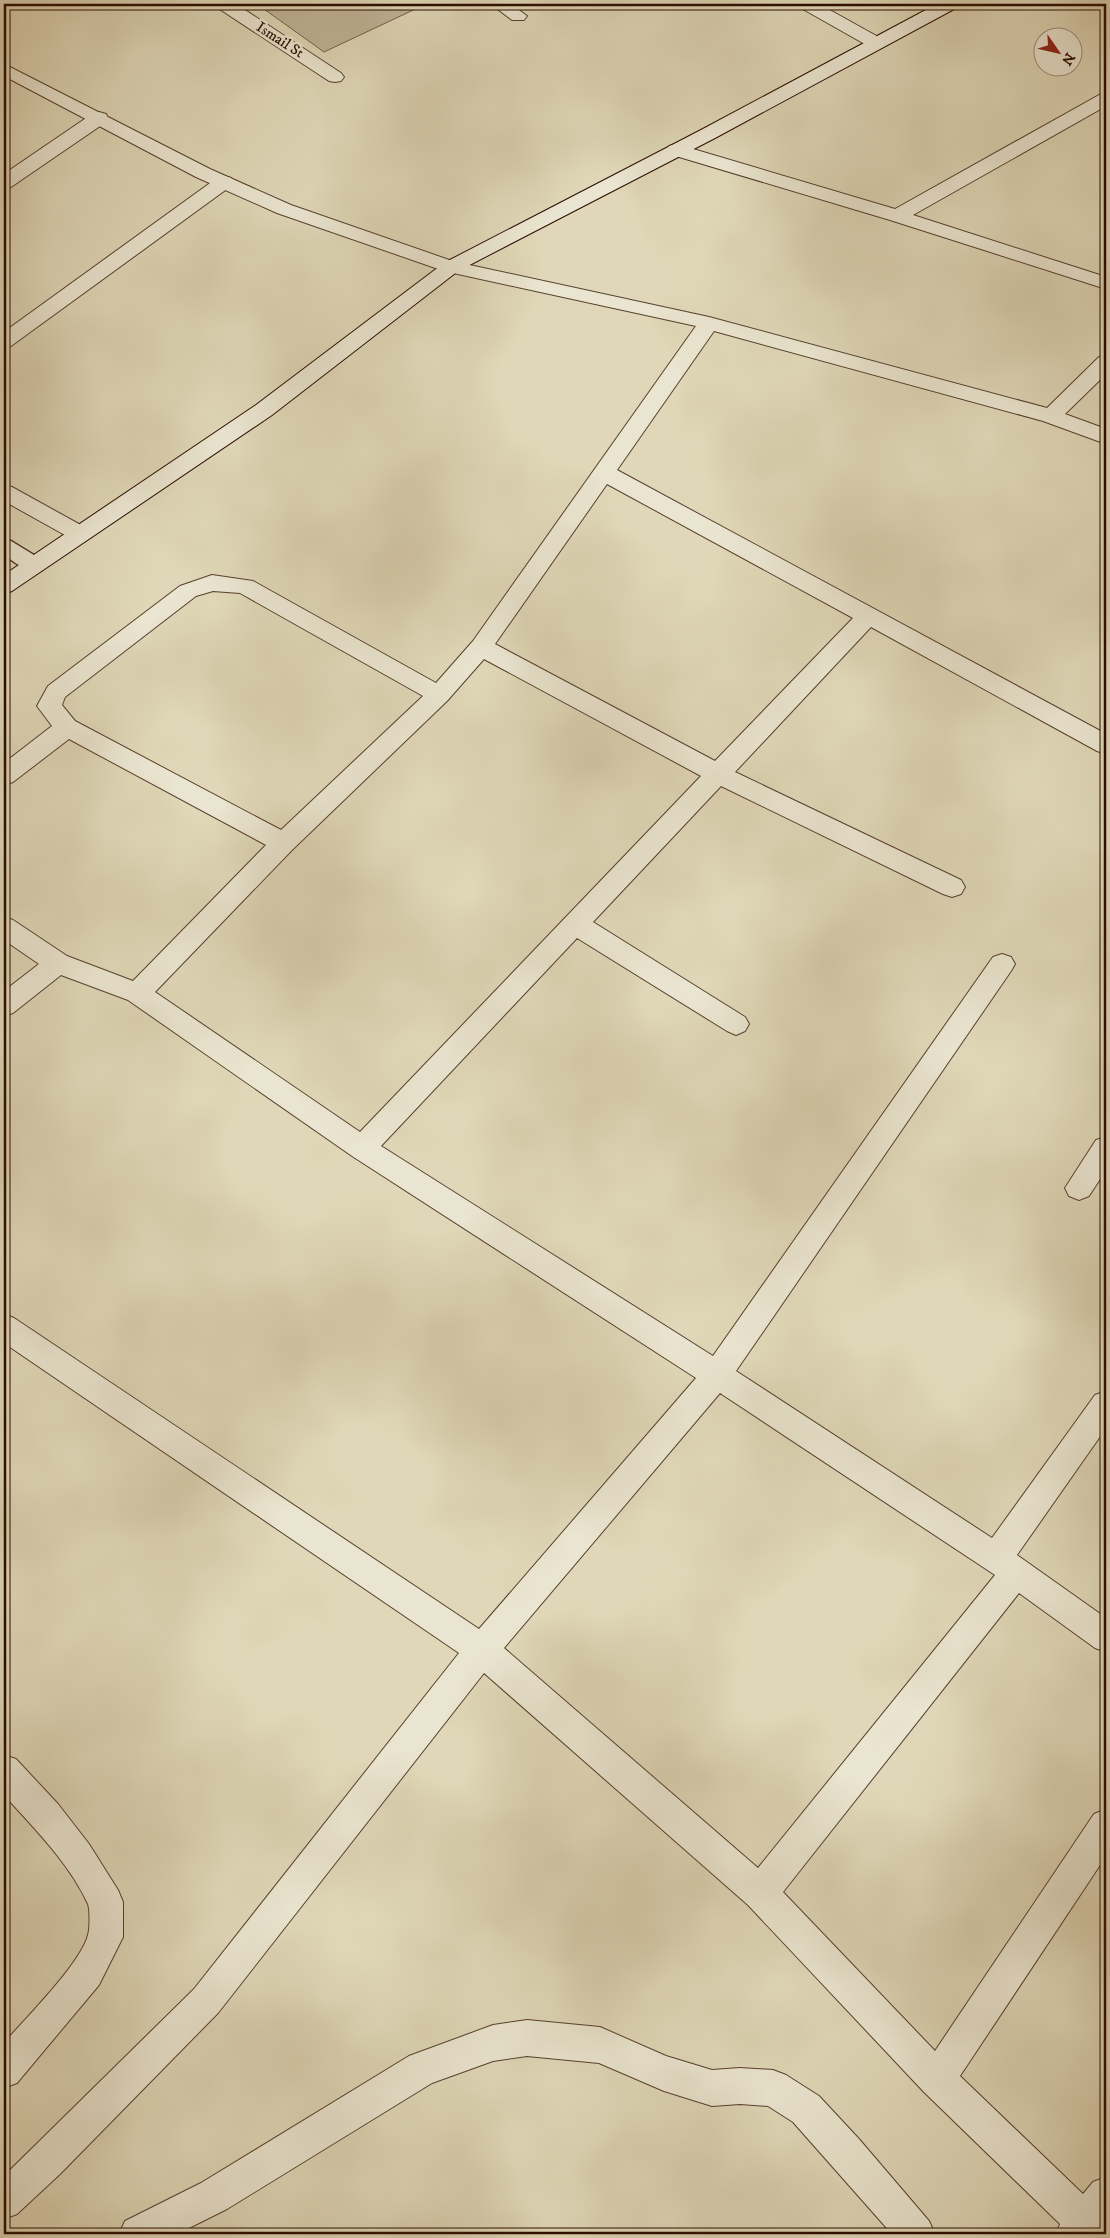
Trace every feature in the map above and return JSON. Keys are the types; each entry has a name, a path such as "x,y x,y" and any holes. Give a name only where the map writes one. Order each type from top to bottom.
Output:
{"street":[{"name":"Ismail St","path":"224,4 336,77"},
{"path":"500,4 518,16"},
{"path":"807,4 876,43"},
{"path":"4,586 264,410 451,267 950,4"},
{"path":"4,69 224,182 284,209 451,267 709,323 1051,416 1106,437"},
{"path":"897,216 1106,99"},
{"path":"1084,113 1106,123"},
{"path":"4,183 99,118"},
{"path":"676,150 897,216 1106,282"},
{"path":"4,342 224,182"},
{"path":"137,994 282,843 439,696 481,647 709,323"},
{"path":"1051,416 1106,362"},
{"path":"603,472 867,617 1106,745"},
{"path":"4,492 80,534"},
{"path":"282,843 67,727 49,706 56,692 188,591 212,583 245,586 439,696"},
{"path":"362,1148 867,617"},
{"path":"481,647 718,774 952,887"},
{"path":"4,776 67,727"},
{"path":"576,924 736,1024"},
{"path":"4,927 58,963 137,994 362,1148 717,1375 1006,1565 1106,1638"},
{"path":"4,1006 58,963"},
{"path":"4,2201 48,2161 206,2001 482,1650 717,1375 1002,964"},
{"path":"1079,1188 1106,1148"},
{"path":"4,1327 482,1650 760,1893 937,2079 1089,2217"},
{"path":"760,1893 1006,1565 1106,1404"},
{"path":"4,1771 46,1816 77,1856 106,1902 106,1937 87,1972 4,2070"},
{"path":"937,2079 1106,1826"},
{"path":"138,2234 214,2196 422,2069 493,2044 527,2038 600,2045 664,2073 712,2088 740,2086 773,2088 806,2109 846,2152 916,2234"}],"lane":[{"path":"4,546 35,565"}],"shaded area":[{"path":"257,4 426,4 324,52"}]}
